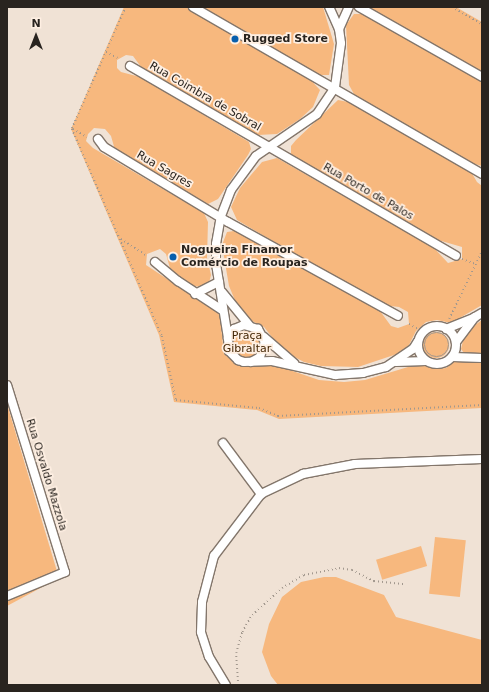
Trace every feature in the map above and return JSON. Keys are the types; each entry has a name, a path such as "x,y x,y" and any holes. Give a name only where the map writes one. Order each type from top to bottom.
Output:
{"street":[{"path":"193,7 335,87 351,99 482,174"},
{"path":"329,7 339,29 340,67 335,87 317,114 256,156 231,190 221,216 216,244 219,282 222,292 222,310 228,338 227,345 233,356 238,360 251,362 272,361 294,364 335,375 363,373 395,362 426,361 440,364 452,357 482,358"},
{"path":"339,29 349,7"},
{"path":"359,7 482,77"},
{"name":"Rua Coimbra de Sobral","path":"130,66 269,148"},
{"name":"Rua Sagres","path":"98,139 104,147 221,216 398,316"},
{"name":"Rua Porto de Palos","path":"269,148 459,258"},
{"path":"155,262 195,294 222,310"},
{"path":"195,294 219,282"},
{"path":"222,292 249,325 258,329 264,337 294,364"},
{"path":"395,362 413,348 423,332 432,327 447,325 479,315"},
{"path":"452,357 456,342 479,315"},
{"path":"228,338 238,326 249,325"},
{"path":"447,325 456,342"},
{"path":"251,362 263,352 264,337"},
{"path":"418,341 419,352 426,361"},
{"name":"Rua Osvaldo Mazzola","path":"7,385 65,572 7,596"},
{"path":"223,443 261,494"},
{"path":"226,685 209,657 201,632 202,602 214,556 261,494 303,474 355,464 482,459"}],"path":[{"path":"452,7 482,24"},
{"path":"106,52 118,58"},
{"path":"72,129 87,136"},
{"path":"120,238 147,256"},
{"path":"447,325 482,251"},
{"path":"459,258 476,264"},
{"path":"409,324 418,329"},
{"path":"440,334 448,341 446,352 437,358 429,355 425,349 428,336 440,334"},
{"path":"238,685 236,653 242,632 252,615 282,588 304,575 339,568 352,570 374,581 405,584"}],"green space":[{"path":"124,7 187,7 308,77 320,90 313,107 300,119 277,134 258,135 144,71 133,56 126,55 117,60 117,68 121,72 140,77 249,142 251,149 218,199 208,204 115,150 111,136 105,129 94,128 88,134 86,141 93,148 204,213 208,222 207,258 211,275 209,283 204,287 194,286 171,272 166,254 160,249 147,254 146,265 217,312 220,316 223,345 230,359 245,366 275,365 319,380 344,382 365,380 418,364 436,369 446,368 455,361 482,362 482,408 279,419 257,410 174,402 159,335 71,129"},
{"path":"200,7 323,7 334,44 329,75 319,75"},
{"path":"368,7 456,7 482,22 482,72"},
{"path":"354,14 363,14 482,81 482,166 471,163 359,99 354,94 349,85 346,25"},
{"path":"338,100 348,102 470,170 477,182 482,186 482,305 451,323 437,320 426,322 416,331 408,347 400,353 358,367 321,366 304,362 283,351 264,327 248,319 237,305 229,286 222,245 227,232 234,231 244,235 380,311 391,326 398,328 409,324 408,312 399,307 382,305 237,220 231,207 240,188 262,162 277,158 434,248 448,263 462,259 462,247 438,240 291,155 291,146 296,140"},
{"path":"482,320 482,355 464,353 461,349 465,332"},
{"name":"Praça Gibraltar","path":"247,330 257,334 261,344 257,354 247,358 237,354 233,344 237,334"},
{"path":"436,332 445,336 449,345 445,354 436,358 427,354 423,345 427,336"},
{"path":"7,404 59,578 7,606"},
{"path":"435,537 466,540 460,597 429,594"},
{"path":"421,546 427,566 382,580 376,560"},
{"path":"324,577 336,577 384,595 396,617 482,640 482,685 278,685 271,676 262,652 269,624 282,597 301,582"}],"place":[{"name":"Rugged Store","path":"235,39"},
{"name":"Nogueira Finamor Comércio de Roupas","path":"173,257"}]}
